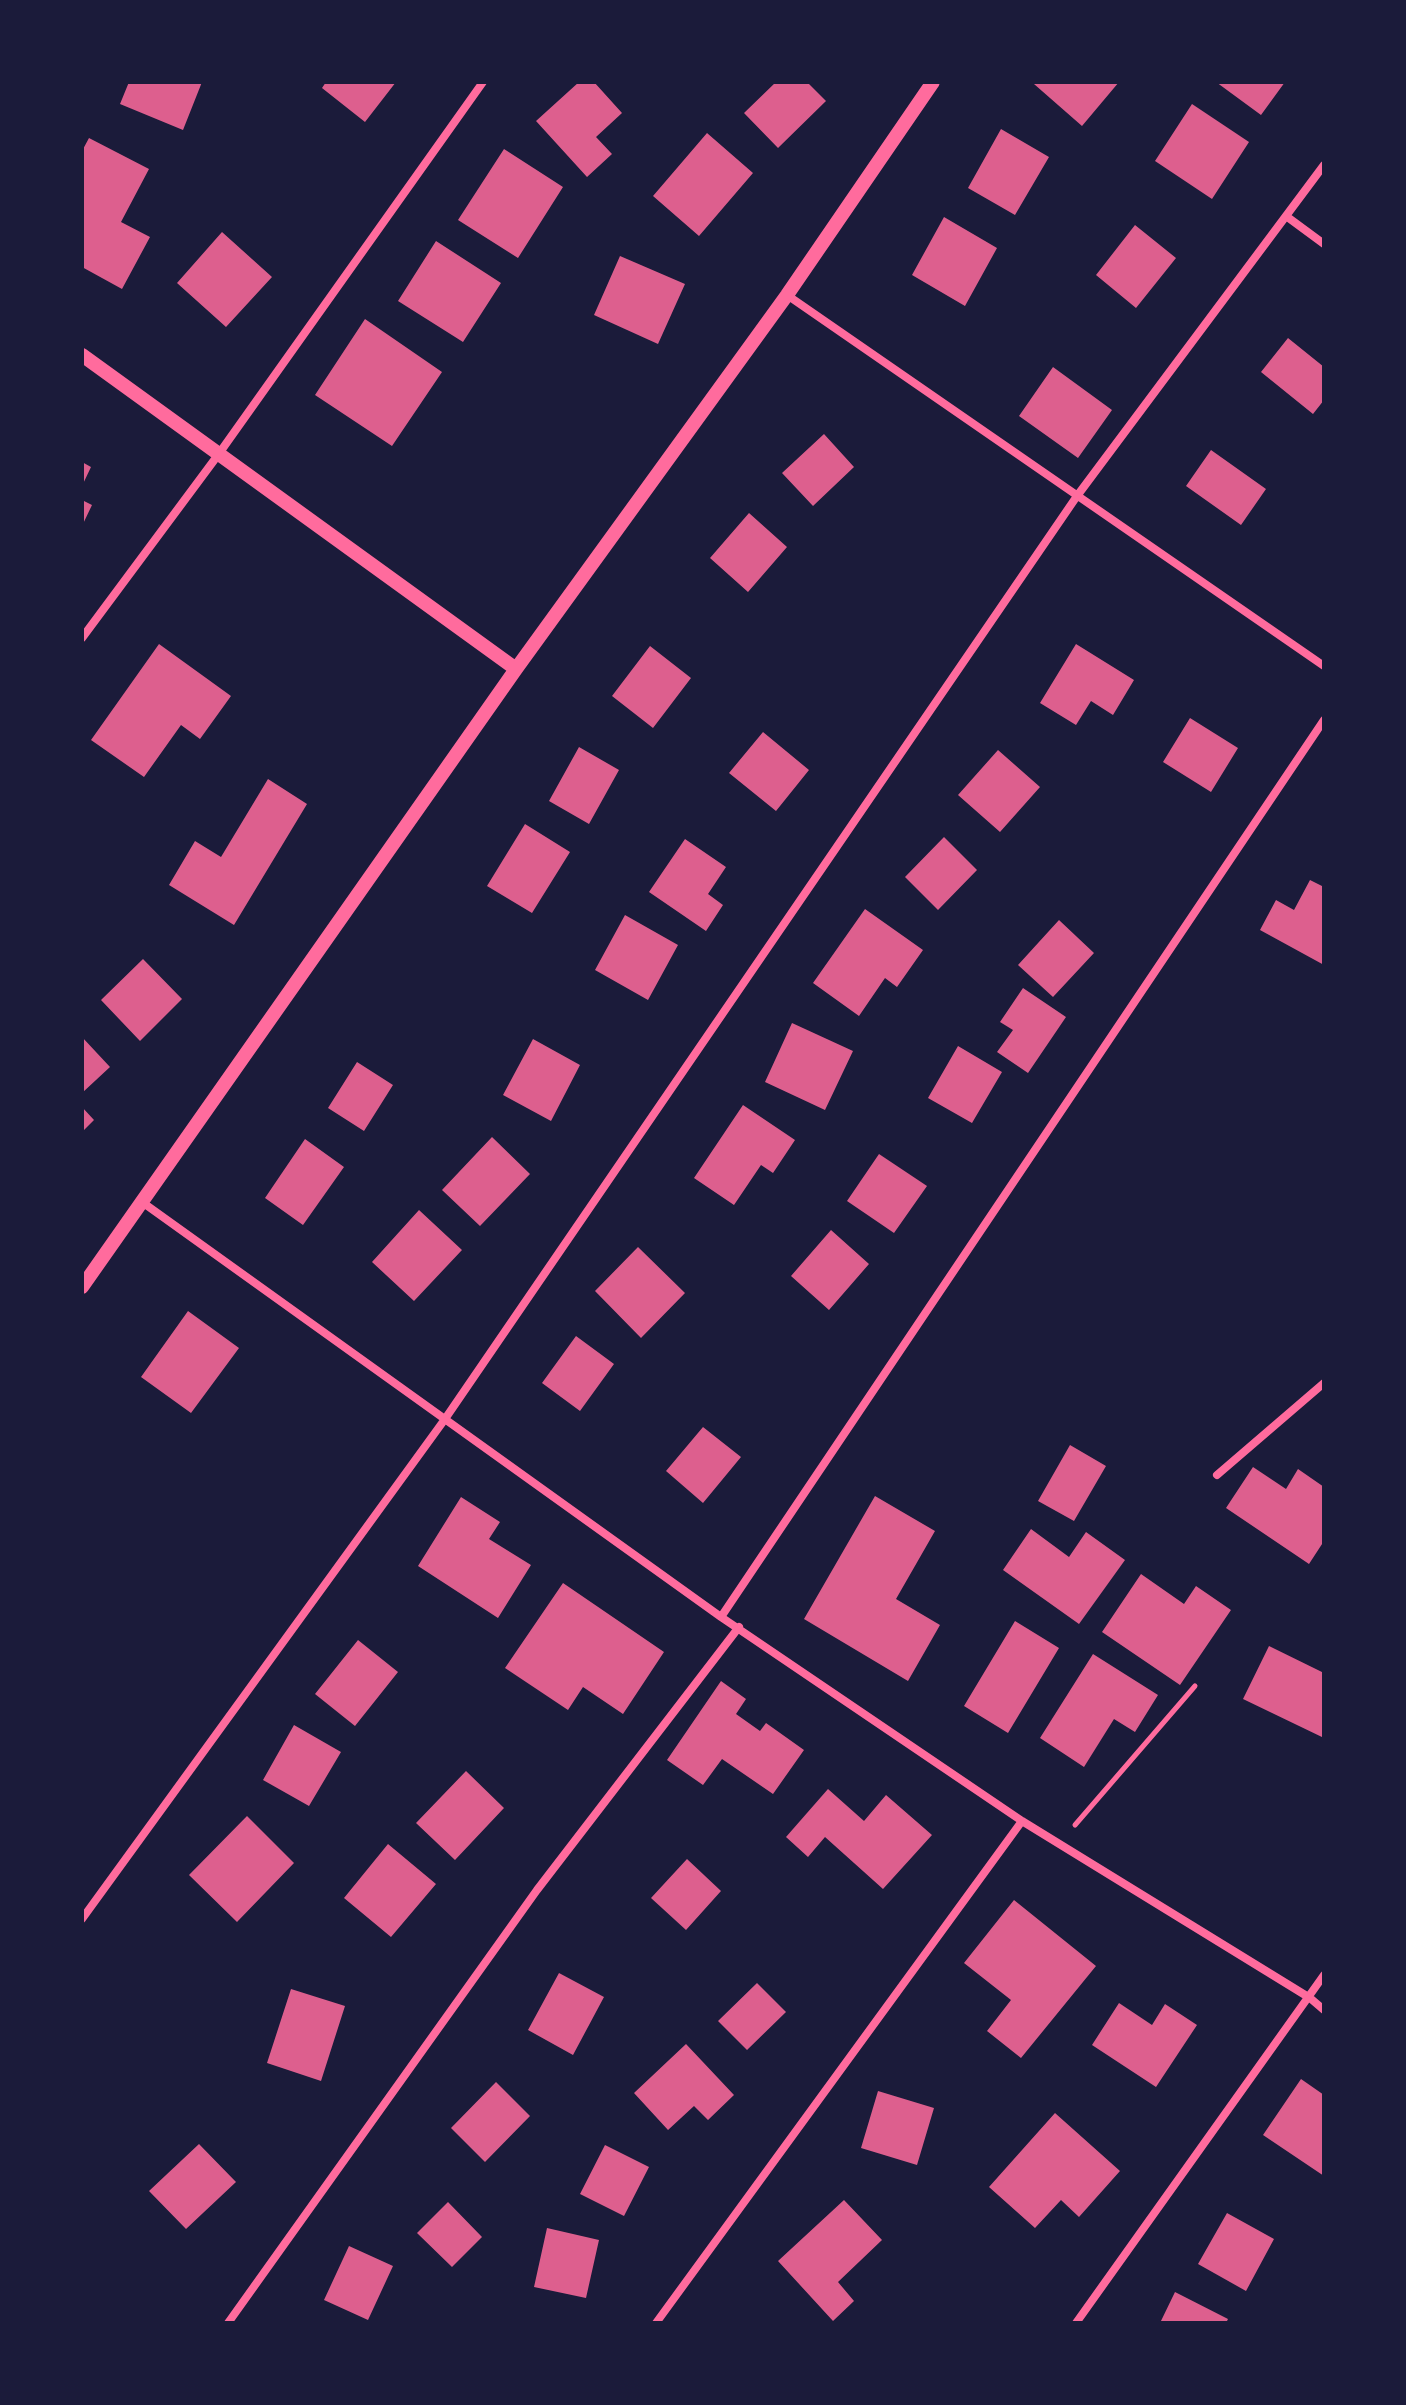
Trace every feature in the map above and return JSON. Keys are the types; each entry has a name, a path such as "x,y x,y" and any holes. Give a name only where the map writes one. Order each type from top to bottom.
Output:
{"street":[{"path":"82,638 218,455 483,82"},
{"path":"82,1287 516,669 787,295 933,82"},
{"path":"82,1919 445,1419 1077,496 1324,165"},
{"path":"1286,216 1324,244"},
{"path":"787,295 1324,666"},
{"path":"82,355 516,669"},
{"path":"721,1617 1324,720"},
{"path":"142,1202 721,1617 1022,1821 1310,1998 1324,2010"},
{"path":"1217,1475 1324,1383"},
{"path":"228,2323 537,1890 739,1627"},
{"path":"656,2323 1022,1821"},
{"path":"1076,2323 1324,1975"}],"path":[{"path":"1060,1842 1195,1686"}],"building":[{"path":"129,82 202,82 183,130 120,104"},
{"path":"326,82 396,82 365,122 322,88"},
{"path":"579,82 594,82 622,113 596,137 612,154 587,177 536,121"},
{"path":"776,82 807,82 826,101 778,148 744,113"},
{"path":"1119,82 1082,126 1034,84"},
{"path":"1216,82 1285,82 1261,115"},
{"path":"1192,104 1249,142 1212,199 1155,161"},
{"path":"1001,129 1049,157 1015,215 968,188"},
{"path":"707,133 753,173 699,236 653,196"},
{"path":"89,138 149,169 121,222 150,237 122,289 82,267 82,151"},
{"path":"504,149 563,187 518,258 458,220"},
{"path":"944,217 997,248 965,306 912,275"},
{"path":"1135,225 1176,258 1136,308 1096,275"},
{"path":"222,232 272,277 226,327 177,283"},
{"path":"436,241 501,283 463,342 398,301"},
{"path":"620,256 685,284 658,344 594,315"},
{"path":"365,319 442,372 392,446 315,395"},
{"path":"1288,338 1324,367 1324,400 1313,414 1261,372"},
{"path":"1053,367 1112,410 1078,458 1019,416"},
{"path":"824,434 854,467 813,506 782,473"},
{"path":"1211,450 1266,489 1241,525 1186,486"},
{"path":"82,462 91,467 82,486"},
{"path":"82,500 92,505 82,526"},
{"path":"749,513 787,547 748,592 710,558"},
{"path":"159,644 231,696 200,739 181,725 144,777 91,740"},
{"path":"1076,644 1134,680 1113,715 1091,701 1076,725 1040,703"},
{"path":"650,646 691,678 653,728 612,696"},
{"path":"1190,718 1238,748 1211,792 1163,762"},
{"path":"763,732 809,770 776,811 729,773"},
{"path":"579,747 619,770 589,824 549,801"},
{"path":"998,750 1040,787 1000,832 958,795"},
{"path":"268,779 307,804 234,925 169,885 195,841 221,857"},
{"path":"525,824 570,852 532,913 487,886"},
{"path":"944,837 977,870 938,910 905,877"},
{"path":"685,839 726,867 708,894 723,905 706,931 649,892"},
{"path":"1310,880 1324,887 1324,965 1260,930 1276,900 1294,910"},
{"path":"865,909 923,950 897,987 885,978 859,1016 813,983"},
{"path":"625,915 678,945 648,1000 595,970"},
{"path":"1059,920 1094,953 1053,997 1018,965"},
{"path":"143,959 182,999 140,1041 101,1000"},
{"path":"1023,988 1066,1017 1028,1073 997,1052 1013,1030 1000,1022"},
{"path":"792,1023 853,1051 825,1110 765,1082"},
{"path":"82,1037 110,1067 82,1093"},
{"path":"533,1039 580,1065 551,1121 503,1095"},
{"path":"958,1046 1002,1072 972,1123 928,1098"},
{"path":"357,1062 393,1085 364,1131 328,1108"},
{"path":"743,1105 795,1140 773,1173 761,1165 734,1205 694,1178"},
{"path":"82,1107 94,1120 82,1132"},
{"path":"492,1137 530,1174 480,1226 442,1190"},
{"path":"305,1139 344,1167 303,1225 265,1198"},
{"path":"879,1154 927,1186 894,1233 847,1201"},
{"path":"419,1210 462,1250 414,1301 372,1262"},
{"path":"831,1230 869,1264 829,1310 791,1276"},
{"path":"638,1247 685,1293 641,1338 595,1291"},
{"path":"188,1311 239,1348 191,1413 141,1377"},
{"path":"576,1336 614,1364 580,1411 542,1383"},
{"path":"703,1427 741,1457 703,1503 666,1471"},
{"path":"1070,1445 1106,1466 1074,1521 1038,1501"},
{"path":"1253,1467 1286,1489 1298,1469 1324,1487 1324,1541 1309,1564 1226,1508"},
{"path":"875,1496 935,1531 896,1599 940,1625 908,1681 804,1619"},
{"path":"461,1497 500,1522 489,1539 531,1565 498,1618 418,1566"},
{"path":"1031,1529 1069,1557 1086,1532 1125,1560 1079,1624 1003,1570"},
{"path":"1141,1574 1184,1604 1196,1586 1231,1610 1180,1685 1102,1632"},
{"path":"563,1583 664,1652 623,1714 583,1687 568,1710 505,1668"},
{"path":"1015,1621 1059,1648 1008,1733 964,1706"},
{"path":"358,1640 398,1672 355,1726 315,1694"},
{"path":"1269,1646 1324,1673 1324,1738 1243,1699"},
{"path":"1093,1654 1158,1695 1135,1732 1114,1719 1084,1767 1040,1738"},
{"path":"721,1681 746,1699 736,1714 760,1731 766,1723 804,1750 773,1794 722,1759 703,1785 667,1760"},
{"path":"294,1725 341,1752 309,1806 263,1780"},
{"path":"466,1771 504,1808 455,1860 416,1823"},
{"path":"828,1789 864,1821 886,1795 932,1835 883,1889 825,1837 808,1857 786,1837"},
{"path":"247,1816 294,1863 237,1922 189,1875"},
{"path":"388,1844 436,1884 391,1937 344,1898"},
{"path":"687,1859 721,1891 686,1930 651,1898"},
{"path":"1014,1900 1096,1966 1021,2058 987,2031 1011,2000 964,1963"},
{"path":"559,1973 604,1997 573,2055 528,2030"},
{"path":"757,1983 786,2012 747,2050 718,2021"},
{"path":"291,1989 345,2006 321,2081 267,2063"},
{"path":"1119,2003 1152,2025 1165,2004 1197,2025 1156,2087 1092,2045"},
{"path":"686,2044 734,2095 708,2120 694,2106 668,2130 634,2093"},
{"path":"1301,2079 1324,2095 1324,2176 1263,2135"},
{"path":"496,2082 530,2116 485,2162 451,2128"},
{"path":"878,2091 934,2108 917,2165 861,2148"},
{"path":"1055,2113 1120,2171 1079,2217 1061,2200 1035,2228 989,2187"},
{"path":"199,2144 236,2182 186,2229 149,2191"},
{"path":"605,2145 649,2167 624,2216 580,2194"},
{"path":"844,2200 882,2240 838,2282 854,2301 833,2321 778,2261"},
{"path":"448,2202 482,2237 452,2267 417,2233"},
{"path":"1227,2213 1274,2239 1246,2291 1198,2264"},
{"path":"547,2228 599,2240 586,2298 534,2287"},
{"path":"349,2246 393,2266 368,2320 324,2300"},
{"path":"1175,2292 1228,2319 1226,2323 1160,2323"}]}
